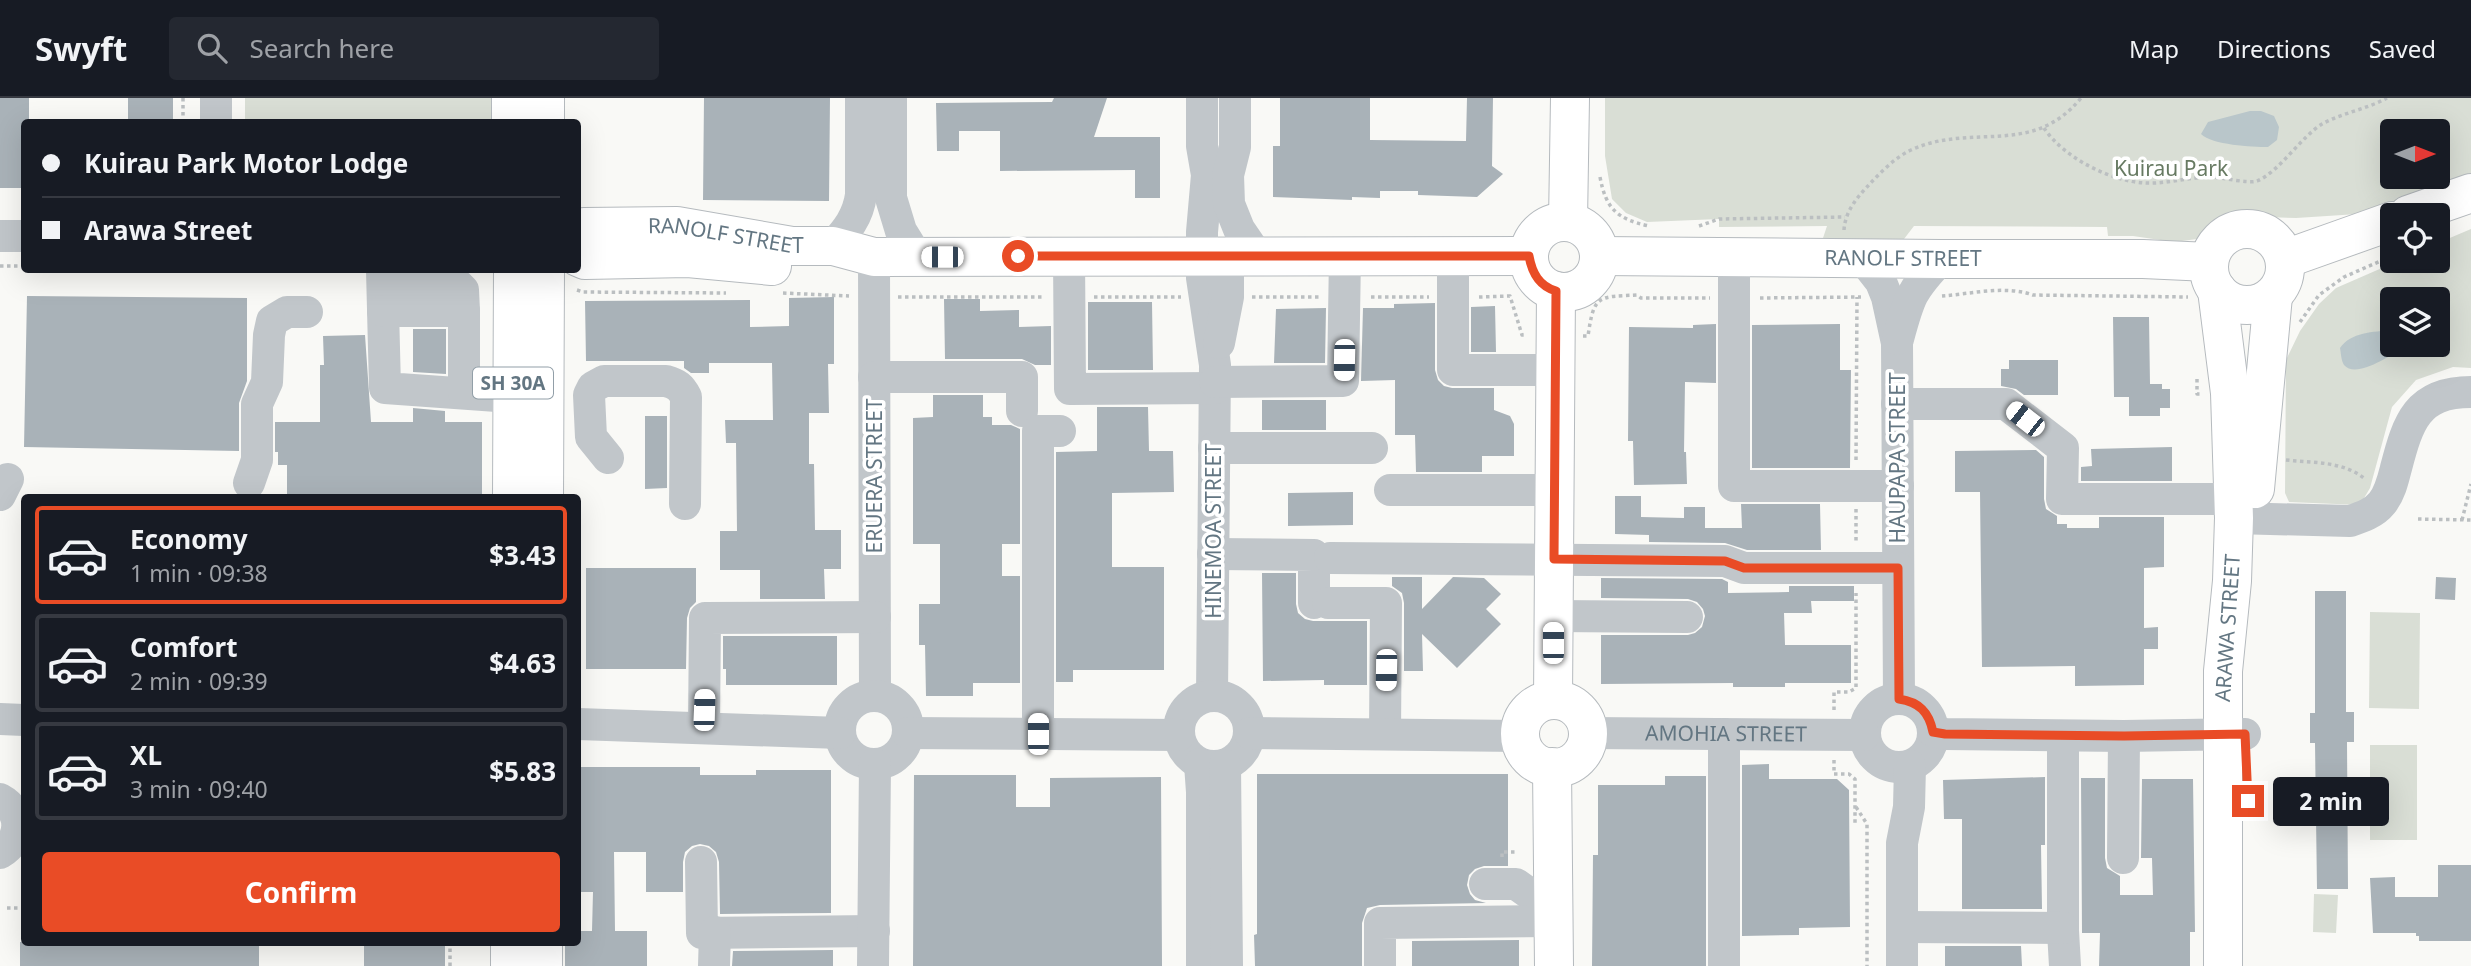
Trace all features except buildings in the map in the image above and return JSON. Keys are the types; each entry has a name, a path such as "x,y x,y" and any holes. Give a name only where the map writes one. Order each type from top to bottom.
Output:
{"main road":[{"path":"511,98 511,119"},
{"path":"545,98 545,119"},
{"path":"1568,222 1570,98"},
{"path":"2442,203 2471,193"},
{"path":"1558,222 1568,222 1590,233 1598,247 1599,256 1594,274 1588,282 1571,291 1556,291 1536,278 1529,256 1534,239 1540,231 1558,222"},
{"path":"2285,259 2380,225"},
{"name":"RANOLF STREET","path":"581,228 677,226 792,246 833,246 874,257 1529,256"},
{"path":"2246,229 2259,231 2270,237 2285,259 2281,285 2273,296 2262,303 2249,306 2235,304 2207,283 2213,249 2233,232 2246,229"},
{"name":"RANOLF STREET","path":"1599,256 1734,257 1853,249 1941,259 2143,258 2207,283"},
{"name":"RANOLF STREET","path":"581,262 688,258 815,268 850,264 874,257"},
{"name":"SH 30A","path":"512,494 513,273"},
{"name":"SH 30A","path":"544,494 564,273"},
{"name":"ARAWA STREET","path":"2207,283 2230,393 2244,509"},
{"path":"1553,700 1556,291"},
{"name":"ARAWA STREET","path":"2249,966 2234,734 2223,671 2232,581 2273,296"},
{"path":"1553,700 1562,701 1577,709 1588,733 1581,754 1563,766 1552,767 1531,758 1525,752 1520,736 1525,715 1542,702 1553,700"},
{"name":"ARAWA STREET","path":"2222,966 2234,734"},
{"path":"1552,767 1554,966"},
{"path":"510,946 510,966"},
{"path":"543,946 543,966"}],"street":[{"path":"216,98 216,119"},
{"path":"861,98 876,172 891,198 901,231 917,257"},
{"path":"833,246 851,226 876,172 891,98"},
{"name":"HINEMOA STREET","path":"1202,98 1202,146 1218,175 1234,218 1229,255 1202,278 1215,378 1212,696"},
{"name":"HINEMOA STREET","path":"1229,255 1218,175 1235,147 1235,98"},
{"path":"0,236 21,236"},
{"name":"HAUPAPA STREET","path":"1853,249 1881,282 1897,343 1899,699"},
{"path":"1069,256 1070,389 1215,378 1343,381 1345,255"},
{"path":"1453,256 1453,370 1556,370"},
{"name":"ERUERA STREET","path":"874,257 875,696"},
{"path":"1734,257 1734,486 1898,486"},
{"name":"HAUPAPA STREET","path":"1897,343 1909,298 1941,259"},
{"path":"464,393 463,290 458,285 383,289 385,388 512,397"},
{"path":"248,483 257,460 257,404 267,382 272,321 287,312 307,312"},
{"path":"874,377 1022,377 1022,411"},
{"path":"608,458 591,437 589,395 593,387 604,381 666,381 676,384 686,397 685,504"},
{"path":"1897,404 2006,404 2063,448 2062,499 2244,509 2350,521 2368,515 2386,496 2393,481 2406,433 2420,409 2445,395 2471,391"},
{"path":"1038,734 1038,431 1060,431"},
{"path":"1214,448 1372,448"},
{"path":"1390,490 1555,490"},
{"path":"1213,554 1314,555 1321,603 1386,603 1385,734"},
{"path":"1330,558 1725,561 1744,568 1898,568"},
{"path":"704,728 705,618 875,617"},
{"path":"1553,617 1687,617"},
{"path":"875,696 895,702 905,714 908,733 905,745 898,755 875,764 868,764 853,757 843,744 840,733 844,712 856,700 875,696"},
{"path":"1212,696 1230,699 1239,706 1248,720 1250,733 1243,752 1213,764 1190,757 1179,735 1184,712 1195,702 1212,696"},
{"path":"1899,699 1918,705 1926,712 1933,732 1932,743 1920,761 1898,766 1875,759 1867,748 1864,735 1866,721 1873,709 1885,701 1899,699"},
{"path":"0,719 21,720"},
{"path":"581,724 840,733"},
{"path":"1933,732 2063,736 2234,734"},
{"path":"908,733 1179,735"},
{"path":"1250,733 1520,736"},
{"name":"AMOHIA STREET","path":"1588,733 1864,735"},
{"path":"1724,734 1724,966"},
{"path":"2063,736 2065,966"},
{"path":"2123,858 2124,736"},
{"path":"873,966 875,764"},
{"path":"1202,966 1202,792 1213,764"},
{"path":"1213,764 1227,966"},
{"path":"1898,766 1909,807 1902,843 1902,966"},
{"path":"0,799 14,811 18,828 12,844 0,853"},
{"path":"701,862 702,933 874,931"},
{"path":"1486,895 1516,884 1554,907"},
{"path":"1380,966 1380,923 1554,907"},
{"path":"1902,928 2063,928"},
{"path":"715,932 715,966"}],"path":[{"path":"183,98 183,119"},
{"path":"1853,249 1845,217 1882,171 1910,150 1959,137 2006,137 2044,128 2066,113 2081,98"},
{"path":"2044,128 2051,139 2070,154 2132,182 2147,184 2204,177 2256,182 2322,124 2387,98"},
{"path":"1600,177 1610,206 1619,217 1648,226 1660,226"},
{"path":"1698,226 1719,219 1845,217"},
{"path":"2297,326 2319,295 2344,277 2380,261"},
{"path":"0,266 21,266"},
{"path":"566,273 583,292 728,293"},
{"path":"1938,297 1968,295 1978,291 2023,291 2033,295 2207,283"},
{"path":"780,293 853,296"},
{"path":"1246,298 1510,296 1522,335 1529,335"},
{"path":"1834,718 1834,692 1849,692 1856,688 1857,297"},
{"path":"2197,369 2197,394 2207,394"},
{"path":"2281,460 2341,465 2367,481"},
{"path":"2462,520 2471,484"},
{"path":"2418,519 2471,520"},
{"path":"1834,757 1834,774 1849,774 1855,779 1855,824"},
{"path":"1855,806 1867,824 1867,966"},
{"path":"1500,854 1516,852"},
{"path":"7,908 21,908"},
{"path":"450,946 450,966"}],"green space":[{"path":"245,98 491,98 491,119 245,119"},
{"name":"Kuirau Park","path":"1605,98 2471,98 2471,176 2450,185 2450,119 2380,119 2380,189 2440,189 2396,203 2380,203 2380,208 2358,214 2296,218 2231,216 2197,239 2174,242 2133,236 2108,236 2107,227 1914,226 1904,239 1822,241 1827,226 1719,227 1719,219 1647,222 1626,213 1612,199 1605,156"},
{"path":"2471,229 2471,368 2453,367 2416,380 2392,407 2370,488 2360,505 2289,502 2285,493 2286,360 2300,331 2319,304 2336,288 2380,269 2380,273 2450,273 2450,238"},
{"path":"2370,612 2420,613 2419,709 2369,708"},
{"path":"2370,745 2417,745 2417,840 2370,840"},
{"path":"2314,894 2338,895 2336,933 2313,932"}],"shaded area":[{"path":"2250,111 2261,111 2274,116 2279,127 2277,140 2268,147 2223,143 2201,134 2208,122"},
{"path":"2380,332 2380,357 2388,357 2364,368 2349,369 2344,365 2340,348 2350,339"}],"route":[{"path":"1018,256 1529,256 1536,278 1556,291 1554,559 1725,561 1744,568 1898,568 1899,699 1909,700 1926,712 1933,732 2063,736 2245,734 2248,801"}]}
